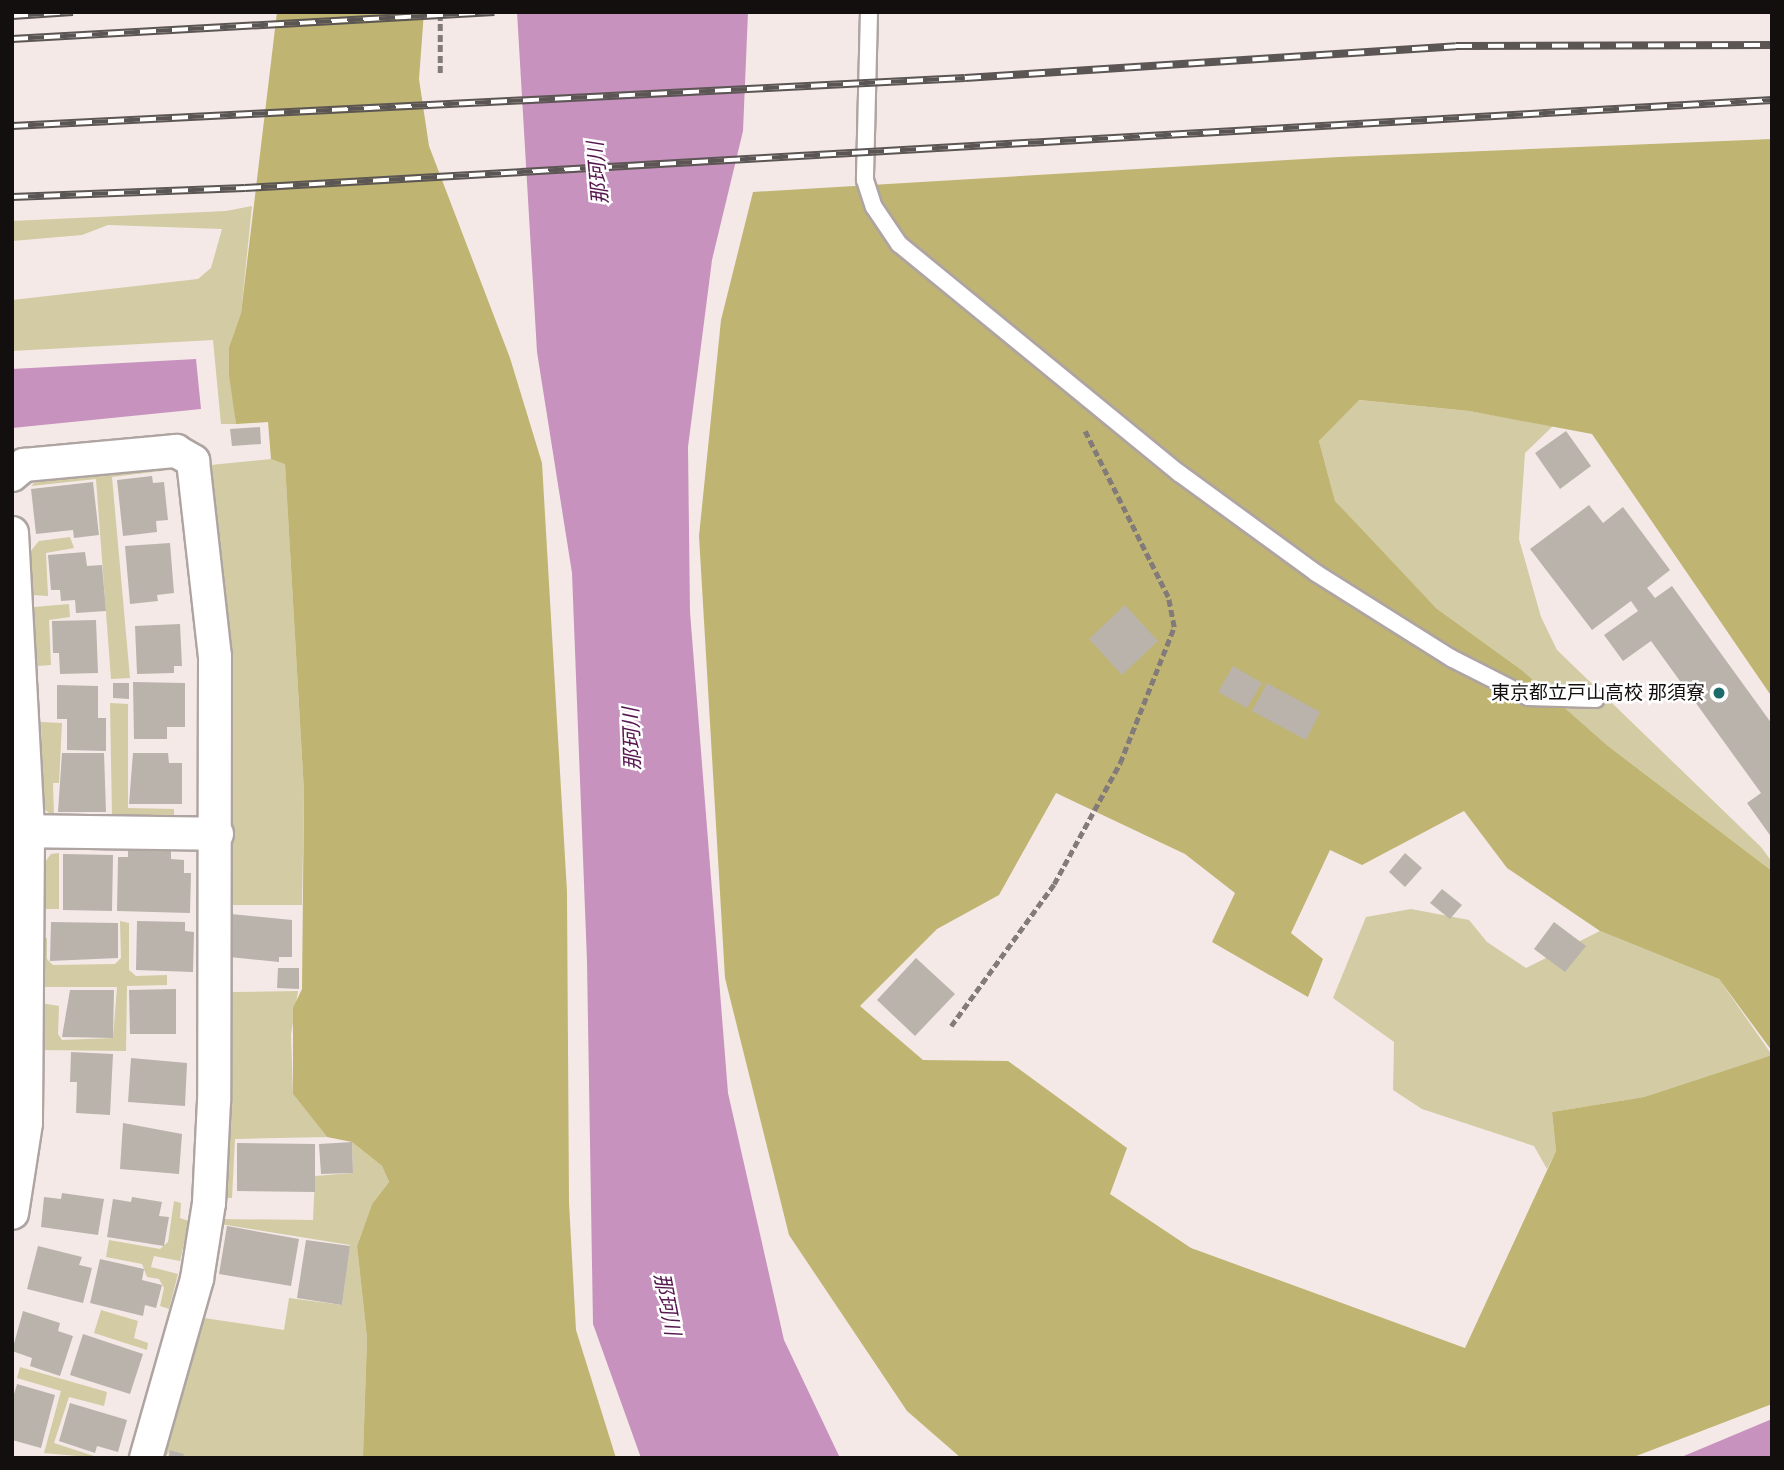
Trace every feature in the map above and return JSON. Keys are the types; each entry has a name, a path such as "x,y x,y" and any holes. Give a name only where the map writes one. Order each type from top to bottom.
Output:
{"street":[{"path":"12,475 24,465 176,451 193,461 215,656 217,834 214,1101 209,1203 197,1279 146,1458"},
{"path":"12,533 26,1123 12,1213"},
{"path":"20,832 217,834"}],"lane":[{"path":"869,12 865,180 874,207 899,244 1179,473 1316,572 1451,658 1528,696 1596,699"}],"path":[{"path":"440,12 440,73"},
{"path":"951,1026 1054,884 1120,762 1174,627 1168,597 1082,426"}],"shaded area":[{"path":"277,12 424,12 419,79 429,146 510,358 542,463 567,892 569,1203 576,1330 616,1458 363,1456 367,1338 357,1246 372,1204 389,1182 382,1166 352,1142 327,1137 293,1094 293,1008 302,989 304,792 285,464 271,459 268,422 236,424 229,375 229,347 241,313"},
{"path":"1772,139 1772,697 1592,434 1469,411 1359,400 1319,441 1335,501 1436,608 1523,671 1608,746 1772,871 1772,1051 1719,979 1600,931 1507,868 1464,811 1362,865 1330,850 1291,933 1323,959 1308,997 1212,942 1235,893 1185,854 1056,793 999,895 937,929 860,1006 923,1060 1008,1061 1127,1148 1110,1194 1191,1248 1465,1348 1556,1151 1552,1112 1644,1097 1772,1055 1772,1404 1631,1458 961,1458 907,1411 789,1235 725,978 699,536 721,320 753,192 1339,157"},
{"path":"252,206 241,313 229,347 236,424 221,424 213,340 12,351 12,300 198,279 211,268 222,229 108,225 82,235 12,241 12,221 226,211"},
{"path":"1358,400 1469,411 1553,426 1525,453 1519,539 1541,617 1557,650 1761,847 1772,862 1772,871 1608,746 1523,671 1436,608 1370,541 1335,501 1319,441"},
{"path":"271,459 285,463 304,792 302,905 231,905 229,655 211,465"},
{"path":"168,465 169,470 112,477 130,678 111,679 96,479 31,486 41,476"},
{"path":"70,537 74,548 46,553 48,596 32,595 29,553 39,541"},
{"path":"69,604 70,617 49,620 51,665 37,666 34,607"},
{"path":"110,703 128,704 128,808 174,809 174,818 112,816"},
{"path":"41,722 62,723 59,783 53,783 54,817 43,808"},
{"path":"59,853 59,909 43,909 45,862 51,854"},
{"path":"1411,909 1469,920 1487,942 1526,968 1600,931 1719,979 1772,1055 1644,1097 1552,1112 1556,1151 1547,1169 1534,1146 1422,1109 1393,1090 1394,1042 1333,998 1366,917"},
{"path":"120,921 129,923 129,970 136,976 167,975 167,985 127,986 126,1051 40,1050 41,1003 59,1006 58,1034 62,1040 113,1038 117,987 40,987 42,937 47,938 47,959 53,965 115,964 121,958"},
{"path":"298,991 291,1035 293,1094 327,1137 235,1139 232,1198 222,1198 230,1098 231,992"},
{"path":"352,1142 382,1166 389,1182 372,1204 357,1246 367,1338 363,1458 183,1458 183,1454 171,1450 165,1458 204,1318 284,1330 289,1298 342,1305 350,1245 220,1224 220,1219 313,1220 315,1176 353,1173"},
{"path":"174,1201 181,1203 180,1218 189,1221 180,1261 154,1256 151,1267 178,1274 169,1309 160,1306 164,1288 159,1279 147,1277 142,1264 106,1257 109,1240 160,1249 168,1242"},
{"path":"101,1310 138,1321 134,1338 148,1343 147,1350 94,1333"},
{"path":"20,1367 107,1392 104,1406 69,1397 54,1443 100,1458 44,1453 61,1391 17,1378"}],"water":[{"name":"那珂川","path":"517,12 748,12 743,131 712,260 688,447 690,612 728,1093 784,1340 840,1458 641,1458 593,1324 587,961 572,573 537,352"},
{"path":"196,359 201,409 12,428 12,369"},
{"path":"1772,1419 1772,1458 1679,1458"}],"building":[{"path":"260,427 261,444 232,446 230,429"},
{"path":"1566,431 1591,466 1560,489 1535,453"},
{"path":"152,476 153,483 164,482 168,520 156,521 157,532 123,536 117,480"},
{"path":"93,482 99,535 74,538 73,530 36,534 31,489"},
{"path":"1589,505 1603,523 1623,507 1670,570 1647,588 1655,598 1672,586 1772,724 1772,838 1747,803 1761,793 1651,641 1623,661 1604,635 1638,611 1631,601 1592,630 1530,549"},
{"path":"170,543 174,593 157,595 158,601 130,604 125,546"},
{"path":"85,552 87,566 102,565 106,611 76,613 75,600 61,601 60,590 51,590 48,555"},
{"path":"1125,605 1158,641 1122,675 1089,639"},
{"path":"96,620 98,673 60,674 59,653 53,653 52,621"},
{"path":"180,624 182,666 174,666 174,673 137,674 135,626"},
{"path":"1233,666 1262,683 1247,708 1218,692"},
{"path":"133,682 185,683 185,727 167,727 167,739 134,739"},
{"path":"113,683 129,683 129,699 113,698"},
{"path":"1267,683 1320,712 1306,740 1252,711"},
{"path":"57,685 98,686 98,718 106,718 106,751 67,750 67,719 57,719"},
{"path":"62,753 104,753 106,812 58,812"},
{"path":"133,753 168,753 169,763 182,763 182,804 129,804"},
{"path":"128,850 171,851 171,859 184,860 184,873 191,873 190,913 117,911 118,857 128,857"},
{"path":"1405,853 1422,868 1405,887 1389,872"},
{"path":"63,854 113,855 112,911 63,910"},
{"path":"1442,889 1462,905 1450,919 1430,903"},
{"path":"231,914 292,920 292,957 279,957 279,962 230,957"},
{"path":"137,921 185,922 185,931 194,932 193,972 136,970"},
{"path":"51,922 118,923 118,958 50,961"},
{"path":"1554,922 1586,946 1565,972 1534,949"},
{"path":"916,958 955,994 915,1036 877,1000"},
{"path":"278,968 299,968 299,989 277,988"},
{"path":"176,989 176,1034 130,1034 129,990"},
{"path":"70,990 114,990 113,1038 62,1037"},
{"path":"71,1052 113,1054 110,1115 76,1113 77,1082 70,1082"},
{"path":"131,1058 187,1063 185,1106 128,1102"},
{"path":"123,1123 182,1134 179,1174 120,1169"},
{"path":"352,1142 353,1173 321,1174 319,1144"},
{"path":"237,1143 315,1144 315,1192 237,1191"},
{"path":"62,1193 104,1199 98,1235 41,1227 44,1197 61,1199"},
{"path":"132,1197 162,1202 159,1216 169,1217 164,1246 107,1237 113,1199 131,1202"},
{"path":"227,1226 299,1239 291,1286 219,1274"},
{"path":"306,1240 350,1246 342,1305 297,1298"},
{"path":"38,1246 82,1257 79,1265 92,1268 83,1303 27,1289"},
{"path":"100,1259 144,1269 142,1280 162,1285 156,1308 145,1305 143,1316 90,1303"},
{"path":"23,1311 60,1323 58,1331 73,1336 60,1376 30,1366 32,1358 12,1351"},
{"path":"83,1334 143,1354 130,1394 70,1375"},
{"path":"17,1384 55,1395 41,1448 12,1440 12,1401"},
{"path":"70,1403 127,1420 118,1452 97,1446 95,1453 59,1441"},
{"path":"170,1450 184,1454 183,1458 168,1458"}],"railway":[{"path":"12,16 73,12"},
{"path":"12,39 494,12"},
{"path":"12,126 965,78 1456,46 1772,45"},
{"path":"12,197 245,188 1772,100"}],"place":[{"name":"東京都立戸山高校 那須寮","path":"1719,693"}]}
